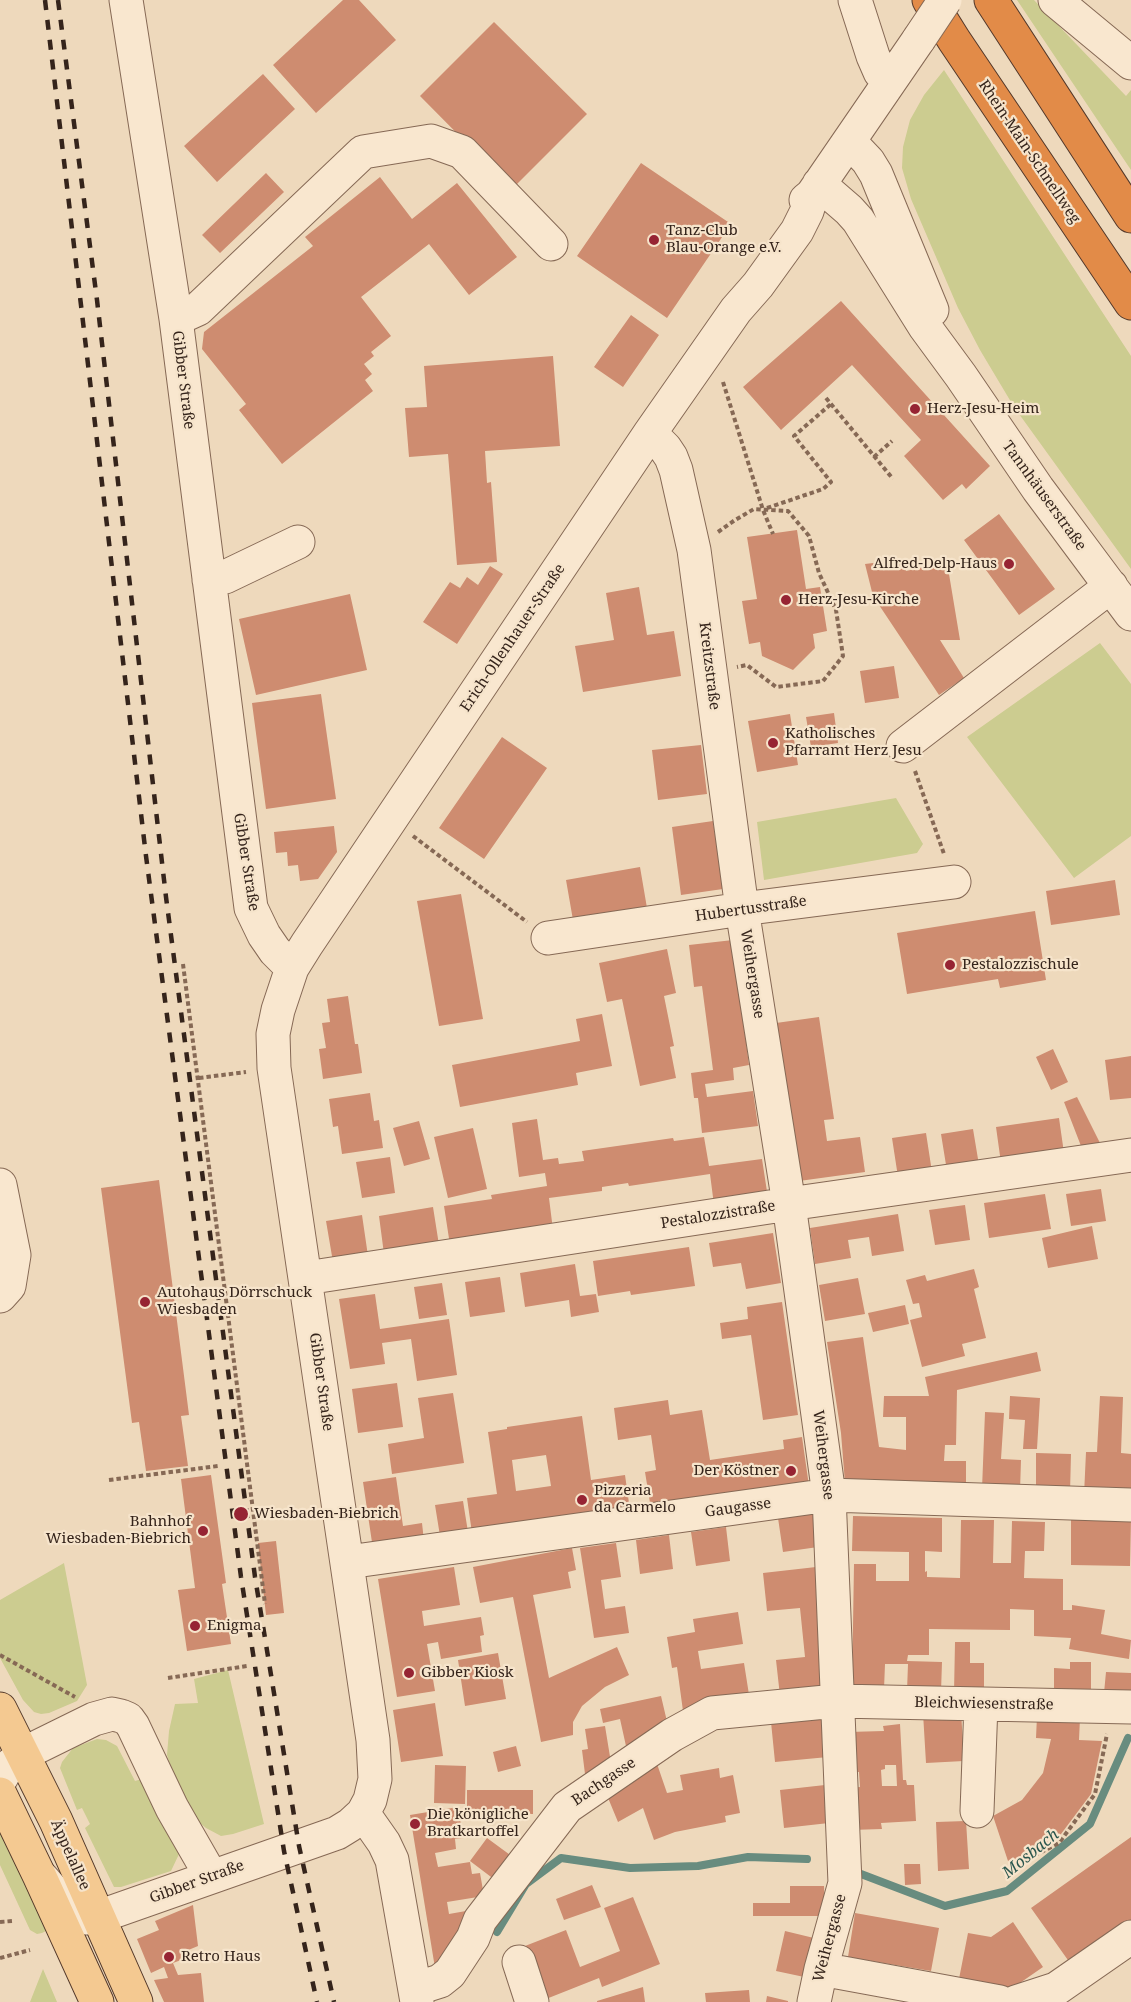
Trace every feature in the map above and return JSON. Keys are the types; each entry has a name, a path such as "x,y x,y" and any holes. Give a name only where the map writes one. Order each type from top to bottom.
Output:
{"highway":[{"name":"Rhein-Main-Schnellweg","path":"929,0 1131,303"},
{"path":"991,0 1131,216"}],"main road":[{"name":"Äppelallee","path":"0,1709 23,1754 136,2002"},
{"path":"0,1794 97,2002"}],"street":[{"name":"Gibber Straße","path":"98,1917 337,1833 363,1814 373,1788 375,1762 274,1057 273,1034 278,1010 292,968 275,951 264,935 251,908 176,319 126,0"},
{"path":"855,0 873,56 880,72 888,82"},
{"name":"Erich-Ollenhauer-Straße","path":"292,968 650,433 736,310 758,285 797,231 816,190 945,0"},
{"path":"1055,0 1131,63"},
{"path":"176,319 198,309 363,152 431,141 462,152 551,244"},
{"name":"Tannhäuserstraße","path":"849,141 868,161 883,189 961,376"},
{"name":"Tannhäuserstraße","path":"816,190 849,210 858,220 925,327 999,434 1131,614"},
{"name":"Kreitzstraße","path":"650,433 665,448 674,464 694,550 742,909"},
{"path":"209,580 225,577 298,542"},
{"path":"903,746 1111,586"},
{"name":"Hubertusstraße","path":"548,938 742,909 954,882"},
{"name":"Weihergasse","path":"742,909 789,1204 829,1496 845,1883 814,2002"},
{"name":"Pestalozzistraße","path":"306,1278 789,1204 1131,1155"},
{"path":"0,1185 14,1255 9,1286 0,1296"},
{"name":"Gaugasse","path":"348,1562 829,1496 1131,1505"},
{"name":"Bleichwiesenstraße","path":"836,1701 1122,1707"},
{"name":"Bachgasse","path":"416,1995 450,1973 473,1938 480,1920 567,1807 672,1736 712,1713 836,1701"},
{"path":"977,1811 981,1704"},
{"path":"0,1780 7,1768 23,1754 94,1719 112,1714 128,1719 140,1739 172,1808 211,1876"},
{"path":"363,1814 384,1843 392,1860 416,1995"},
{"path":"39,1875 78,1913 86,1918 98,1917"},
{"path":"1016,2002 1056,1989 1131,1937"},
{"path":"519,1962 532,2002"},
{"path":"821,1969 1000,2002"}],"path":[{"path":"723,382 763,510 773,534"},
{"path":"826,398 893,479"},
{"path":"763,510 823,489 831,482 794,436 831,404"},
{"path":"874,457 892,441"},
{"path":"694,550 754,509 788,511 809,536 819,573 836,610 843,657 823,681 776,687 747,665 710,674"},
{"path":"903,746 913,763 954,882"},
{"path":"405,830 548,938"},
{"path":"183,964 265,1604"},
{"path":"199,1078 253,1071"},
{"path":"110,1480 218,1466"},
{"path":"0,1655 81,1701"},
{"path":"168,1678 248,1666"},
{"path":"1014,1866 1059,1843 1095,1794 1122,1707"},
{"path":"0,1922 12,1921"},
{"path":"0,1958 30,1950"}],"green space":[{"path":"1017,0 1034,0 1126,96 1131,90 1131,170"},
{"path":"944,70 1131,356 1131,569 1014,407 980,350 958,308 911,199 902,168 903,147 910,120 924,95"},
{"path":"1100,643 1131,684 1131,836 1074,878 967,737"},
{"path":"896,798 923,844 917,853 764,880 757,822"},
{"path":"64,1563 87,1685 77,1701 41,1714 34,1712 23,1700 0,1658 0,1600"},
{"path":"228,1670 264,1824 221,1836 195,1819 175,1780 167,1755 175,1704 198,1703 194,1679"},
{"path":"97,1739 106,1740 117,1746 135,1781 142,1779 180,1852 171,1871 121,1887 114,1887 85,1828 90,1824 82,1808 77,1810 60,1768 73,1748"},
{"path":"0,1822 50,1929 42,1933 37,1934 30,1930 0,1865"},
{"path":"43,1969 57,2002 30,2002"}],"building":[{"path":"343,0 359,0 396,40 316,113 273,65"},
{"path":"494,22 587,114 512,189 420,96"},
{"path":"263,74 295,109 217,182 184,146"},
{"name":"Tanz-Club Blau-Orange e.V.","path":"641,163 731,224 667,318 577,256"},
{"path":"266,173 284,192 220,253 202,235"},
{"path":"380,177 412,219 457,183 517,257 469,295 429,244 361,297 391,336 371,352 374,356 364,364 372,374 365,380 373,391 282,464 239,410 246,404 202,349 204,332 313,246 305,237"},
{"name":"Herz-Jesu-Heim","path":"841,301 990,466 966,489 962,484 943,500 904,456 921,440 852,365 781,430 743,387"},
{"path":"631,315 659,335 623,387 594,367"},
{"path":"553,356 560,446 485,451 487,483 491,482 497,562 457,565 448,454 409,457 405,408 427,407 424,366"},
{"name":"Alfred-Delp-Haus","path":"999,514 1055,589 1019,615 964,540"},
{"name":"Herz-Jesu-Kirche","path":"797,530 806,589 820,587 827,631 813,634 815,648 793,670 762,656 760,642 749,644 742,601 757,599 747,537"},
{"path":"905,559 906,571 947,562 960,640 940,640 964,678 939,695 873,596 865,564"},
{"path":"490,566 503,574 457,644 423,622 450,582 460,588 467,577 478,585"},
{"path":"639,587 647,635 674,631 681,676 583,692 575,646 614,640 606,593"},
{"path":"350,594 367,670 256,695 239,619"},
{"path":"894,666 899,698 865,703 860,671"},
{"path":"321,694 336,799 266,809 252,703"},
{"path":"834,713 838,743 811,747 806,717"},
{"name":"Katholisches Pfarramt Herz Jesu","path":"790,714 798,765 757,772 748,721"},
{"path":"502,737 547,768 484,859 439,828"},
{"path":"701,745 707,794 658,800 652,750"},
{"path":"713,821 723,889 681,895 672,827"},
{"path":"334,826 337,852 318,879 300,881 298,865 288,866 287,852 276,853 274,832"},
{"path":"640,867 647,908 573,920 566,880"},
{"path":"1115,880 1120,915 1051,925 1046,891"},
{"path":"461,894 483,1019 439,1026 417,901"},
{"path":"1035,911 1046,980 1000,988 998,979 907,994 897,933"},
{"path":"733,940 749,1065 733,1068 734,1080 705,1084 707,1097 753,1091 758,1126 702,1133 698,1098 694,1098 691,1073 713,1070 702,986 694,987 689,945"},
{"path":"667,949 676,993 664,996 674,1046 670,1047 676,1078 640,1086 622,999 607,1002 599,963"},
{"path":"348,996 362,1073 323,1079 319,1049 326,1048 322,1023 330,1022 327,999"},
{"path":"602,1014 612,1066 576,1073 578,1085 460,1107 452,1065 580,1041 576,1019"},
{"path":"819,1017 834,1119 824,1120 827,1141 860,1137 865,1172 799,1181 776,1023"},
{"path":"1053,1049 1068,1082 1051,1090 1036,1057"},
{"path":"1131,1056 1131,1098 1110,1100 1105,1060"},
{"path":"370,1093 374,1121 379,1120 383,1148 342,1154 338,1126 333,1127 329,1099"},
{"path":"1077,1097 1100,1143 1081,1146 1064,1102"},
{"path":"1059,1118 1064,1153 1001,1163 996,1127"},
{"path":"537,1119 543,1160 558,1158 559,1164 584,1161 582,1151 673,1138 674,1141 704,1137 709,1166 762,1159 768,1198 714,1205 710,1174 629,1186 628,1183 602,1187 602,1191 549,1198 553,1230 450,1245 444,1206 492,1199 491,1195 547,1186 545,1173 519,1177 512,1123"},
{"path":"419,1121 430,1159 404,1166 393,1128"},
{"path":"473,1128 487,1189 448,1198 434,1137"},
{"path":"973,1129 979,1165 947,1171 941,1134"},
{"path":"926,1133 932,1172 898,1177 892,1138"},
{"path":"390,1157 395,1193 362,1198 356,1162"},
{"name":"Autohaus Dörrschuck Wiesbaden","path":"159,1180 189,1415 181,1416 188,1466 146,1471 139,1422 132,1423 101,1188"},
{"path":"1101,1189 1106,1221 1071,1226 1066,1194"},
{"path":"1045,1194 1051,1229 989,1238 984,1203"},
{"path":"965,1205 970,1240 935,1245 929,1210"},
{"path":"433,1207 439,1245 384,1254 379,1216"},
{"path":"898,1214 904,1251 872,1256 869,1237 848,1240 851,1258 815,1264 810,1228"},
{"path":"362,1215 368,1256 333,1262 326,1221"},
{"path":"1092,1226 1098,1259 1048,1268 1042,1238"},
{"path":"773,1233 781,1283 746,1289 741,1263 713,1267 709,1243"},
{"path":"689,1247 695,1286 631,1295 630,1291 598,1296 593,1261"},
{"path":"575,1264 580,1296 596,1294 599,1312 571,1317 569,1300 525,1307 520,1273"},
{"path":"974,1269 979,1287 974,1289 986,1338 962,1344 965,1356 922,1367 910,1320 922,1317 919,1303 913,1304 906,1280 925,1275 927,1281"},
{"path":"500,1277 505,1312 470,1317 465,1282"},
{"path":"858,1278 865,1314 825,1321 819,1285"},
{"path":"442,1283 447,1315 419,1319 414,1287"},
{"path":"375,1294 380,1329 449,1319 457,1375 417,1381 411,1339 382,1343 385,1364 350,1369 339,1299"},
{"path":"782,1302 798,1415 763,1420 751,1335 722,1339 720,1323 748,1319 747,1307"},
{"path":"905,1305 909,1324 873,1332 868,1313"},
{"path":"863,1337 879,1447 906,1450 906,1417 883,1417 884,1396 929,1396 925,1377 1037,1352 1041,1371 957,1390 956,1445 945,1445 944,1461 966,1461 966,1487 845,1483 841,1433 827,1342"},
{"path":"397,1383 403,1427 358,1433 352,1389"},
{"path":"453,1393 464,1463 392,1474 388,1444 424,1438 418,1398"},
{"path":"1010,1396 1040,1398 1037,1449 1023,1449 1025,1420 1009,1419"},
{"path":"1100,1396 1123,1397 1121,1453 1131,1454 1131,1497 1084,1495 1086,1452 1097,1452"},
{"path":"668,1400 670,1415 702,1410 710,1460 784,1449 783,1440 802,1437 809,1486 651,1509 645,1472 656,1470 651,1435 618,1440 614,1408"},
{"path":"985,1412 1004,1413 1001,1459 1021,1460 1020,1491 982,1489"},
{"path":"582,1416 591,1480 625,1475 630,1510 472,1533 467,1498 497,1494 488,1432 507,1429 507,1427","holes":["546,1455 551,1486 516,1491 512,1460"]},
{"path":"1036,1453 1071,1454 1070,1493 1036,1492"},
{"path":"211,1475 226,1583 222,1584 231,1644 187,1651 178,1590 195,1588 181,1479"},
{"path":"396,1477 403,1526 422,1523 424,1541 373,1549 363,1482"},
{"path":"463,1501 468,1532 440,1536 435,1505"},
{"path":"813,1513 818,1547 783,1552 778,1518"},
{"path":"853,1516 942,1518 942,1552 925,1551 927,1577 960,1578 961,1520 994,1520 993,1563 1011,1563 1012,1521 1045,1522 1044,1551 1025,1551 1024,1578 1063,1579 1063,1610 1072,1610 1072,1605 1105,1610 1101,1634 1131,1640 1129,1659 1069,1649 1071,1638 1034,1636 1034,1610 1010,1609 1010,1630 929,1629 929,1655 908,1655 907,1661 942,1662 941,1692 907,1691 908,1664 885,1664 884,1689 852,1688 854,1564 876,1564 876,1581 909,1581 909,1552 852,1551"},
{"path":"1071,1518 1131,1518 1130,1566 1071,1565"},
{"path":"726,1527 730,1561 696,1566 691,1532"},
{"path":"669,1535 673,1569 640,1574 636,1540"},
{"path":"276,1541 284,1613 266,1615 258,1543"},
{"path":"616,1543 621,1577 601,1580 605,1609 625,1606 629,1633 594,1638 580,1548"},
{"path":"572,1548 576,1570 568,1572 571,1588 533,1595 549,1678 617,1647 629,1675 605,1687 582,1706 573,1722 573,1735 541,1742 513,1597 480,1603 473,1567"},
{"path":"454,1567 460,1605 422,1611 424,1626 481,1617 484,1635 480,1636 482,1652 441,1659 438,1642 427,1644 435,1691 397,1697 378,1579"},
{"path":"816,1567 829,1691 780,1696 776,1660 805,1657 800,1608 767,1611 763,1573"},
{"path":"738,1612 743,1644 698,1651 701,1669 744,1663 750,1701 683,1711 677,1667 672,1668 667,1637 695,1632 693,1619"},
{"path":"955,1642 970,1642 970,1663 984,1663 984,1693 954,1693"},
{"path":"498,1653 506,1699 465,1706 458,1660"},
{"path":"1070,1662 1091,1662 1091,1692 1054,1691 1054,1668 1070,1669"},
{"path":"1106,1672 1131,1673 1131,1695 1104,1693"},
{"path":"661,1696 669,1730 628,1755 620,1719 603,1723 600,1709"},
{"path":"435,1703 443,1756 401,1762 393,1710"},
{"path":"961,1711 964,1761 926,1763 923,1713"},
{"path":"1037,1716 1080,1718 1079,1740 1102,1741 1091,1794 1058,1838 1009,1864 993,1816 1022,1800 1043,1773 1051,1739 1036,1738"},
{"path":"824,1717 828,1757 775,1762 771,1722"},
{"path":"900,1724 903,1780 906,1780 907,1785 914,1785 916,1821 881,1823 882,1829 851,1830 848,1788 860,1787 859,1772 850,1772 848,1732 884,1731 883,1726","holes":["885,1765 896,1765 897,1786 882,1786 881,1770 885,1769"]},
{"path":"605,1726 612,1769 585,1774 582,1750 588,1749 585,1729"},
{"path":"516,1746 521,1766 498,1772 493,1752"},
{"path":"656,1761 667,1793 683,1790 680,1775 719,1768 720,1778 733,1775 740,1813 725,1816 726,1822 675,1832 654,1840 643,1808 618,1822 606,1793"},
{"path":"435,1765 466,1766 465,1804 434,1803"},
{"path":"825,1785 829,1823 784,1828 780,1790"},
{"path":"467,1790 533,1790 533,1814 467,1814"},
{"path":"458,1807 463,1838 455,1839 456,1849 435,1853 438,1867 470,1862 472,1874 480,1873 484,1896 447,1902 449,1914 466,1911 469,1933 435,1968 410,1815"},
{"path":"966,1821 969,1869 938,1871 936,1822"},
{"path":"1131,1837 1131,1920 1070,1963 1031,1908"},
{"path":"487,1838 517,1860 499,1883 470,1861"},
{"path":"904,1864 920,1864 921,1884 905,1885"},
{"path":"592,1885 601,1907 564,1920 556,1899"},
{"path":"790,1886 824,1886 825,1916 753,1916 753,1903 790,1903"},
{"path":"633,1897 660,1964 602,1987 599,1978 546,1999 525,1946 566,1930 580,1967 620,1951 604,1908"},
{"path":"193,1905 198,1946 186,1951 189,1957 173,1963 178,1975 201,1973 204,2002 164,2002 154,1980 168,1978 164,1967 151,1973 137,1939 159,1930 155,1921"},
{"path":"855,1913 939,1928 931,1971 848,1957"},
{"path":"1013,1922 1043,1967 1004,1994 958,1984 968,1933 991,1937"},
{"path":"785,1931 818,1939 809,1978 776,1971"},
{"path":"643,1987 645,2002 597,2002 597,2001"},
{"path":"749,1990 750,2002 706,2002 705,1993"},
{"path":"767,1996 788,2001 788,2002 766,2002"}],"waterway":[{"name":"Mosbach","path":"861,1874 945,1906 1007,1891 1090,1824 1128,1738"},
{"name":"Mosbach","path":"497,1932 526,1884 561,1858 630,1868 698,1866 748,1857 807,1859"}],"railway":[{"path":"45,0 146,856 241,1577 284,1851 317,2002"},
{"path":"58,0 97,300 166,897 255,1577 299,1846 334,2002"}],"place":[{"name":"Tanz-Club Blau-Orange e.V.","path":"654,240"},
{"name":"Herz-Jesu-Heim","path":"915,409"},
{"name":"Alfred-Delp-Haus","path":"1009,564"},
{"name":"Herz-Jesu-Kirche","path":"786,600"},
{"name":"Katholisches Pfarramt Herz Jesu","path":"773,743"},
{"name":"Pestalozzischule","path":"950,965"},
{"name":"Autohaus Dörrschuck Wiesbaden","path":"145,1302"},
{"name":"Der Köstner","path":"791,1471"},
{"name":"Pizzeria da Carmelo","path":"582,1500"},
{"name":"Wiesbaden-Biebrich","path":"241,1514"},
{"name":"Bahnhof Wiesbaden-Biebrich","path":"203,1531"},
{"name":"Enigma","path":"195,1626"},
{"name":"Gibber Kiosk","path":"409,1673"},
{"name":"Die königliche Bratkartoffel","path":"415,1824"},
{"name":"Retro Haus","path":"169,1957"}]}
